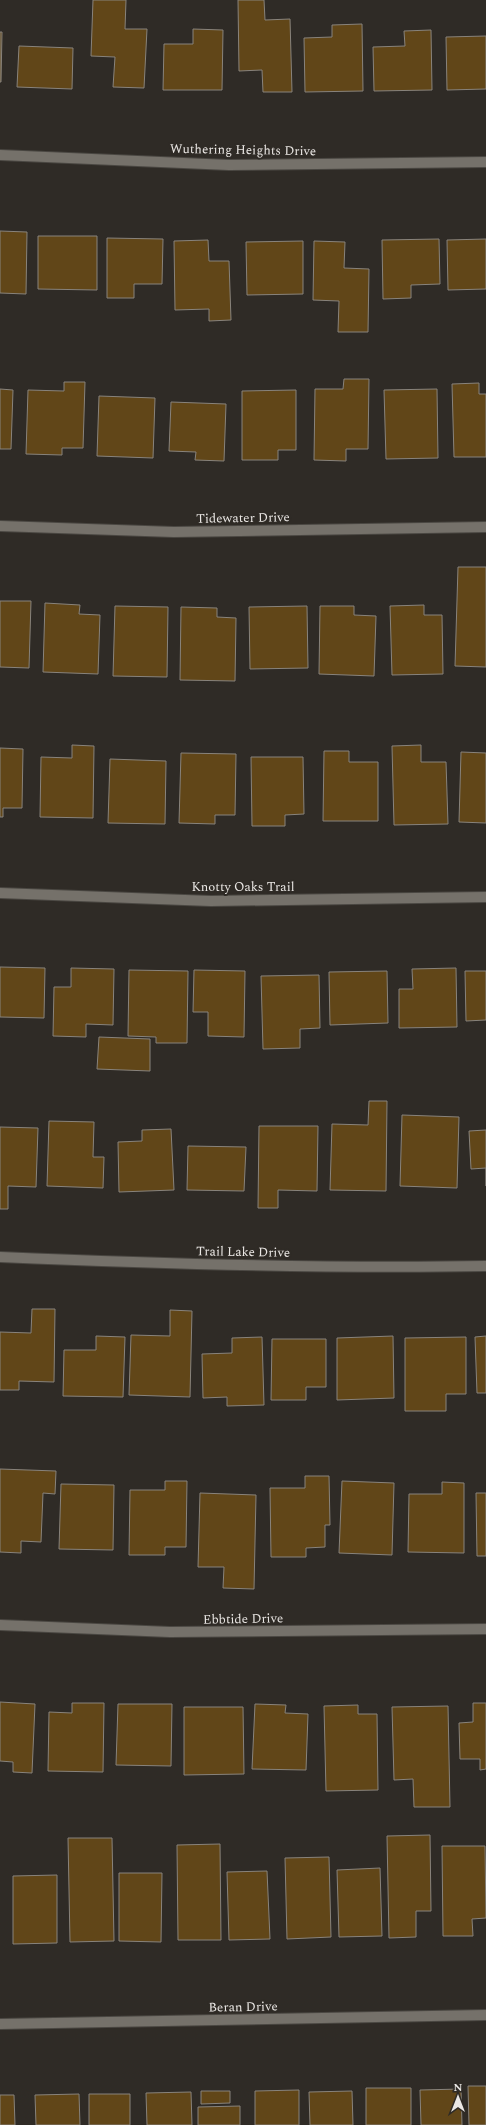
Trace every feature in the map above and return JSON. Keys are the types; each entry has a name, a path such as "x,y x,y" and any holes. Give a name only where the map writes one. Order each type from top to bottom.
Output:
{"street":[{"name":"Wuthering Heights Drive","path":"0,155 229,166 486,162"},
{"name":"Tidewater Drive","path":"0,526 174,532 486,527"},
{"name":"Knotty Oaks Trail","path":"0,893 211,901 486,897"},
{"name":"Trail Lake Drive","path":"0,1257 157,1264 411,1267 486,1266"},
{"name":"Ebbtide Drive","path":"0,1625 170,1632 486,1629"},
{"name":"Beran Drive","path":"0,2024 486,2015"}],"building":[{"path":"93,0 126,0 125,29 147,29 144,88 113,87 115,57 91,56"},
{"path":"238,0 264,0 265,20 290,19 292,92 263,92 262,70 239,71"},
{"path":"362,24 363,91 305,92 304,38 332,37 332,25"},
{"path":"193,29 223,30 222,90 163,90 164,44 193,44"},
{"path":"431,30 432,90 374,91 373,47 405,46 404,31"},
{"path":"0,32 2,32 1,82 0,82"},
{"path":"486,36 486,89 447,90 446,37"},
{"path":"19,46 73,48 72,89 17,87"},
{"path":"0,231 27,232 26,294 0,293"},
{"path":"38,236 97,236 97,290 38,289"},
{"path":"107,238 163,239 162,284 134,284 134,298 107,298"},
{"path":"439,239 440,284 411,285 411,298 383,299 382,240"},
{"path":"486,239 486,289 448,290 447,240"},
{"path":"208,240 209,261 229,261 231,320 209,321 209,309 175,310 174,241"},
{"path":"303,241 303,294 247,295 246,242"},
{"path":"314,241 345,242 344,268 369,269 368,332 338,332 339,301 313,300"},
{"path":"344,379 369,379 368,449 346,449 346,461 314,460 315,389 343,389"},
{"path":"64,382 85,382 83,448 62,448 62,455 26,454 28,390 64,391"},
{"path":"479,383 479,394 486,394 486,457 454,457 452,384"},
{"path":"0,389 13,390 11,449 0,449"},
{"path":"437,389 438,458 386,459 384,390"},
{"path":"296,390 296,450 278,450 278,460 242,460 242,391"},
{"path":"99,396 155,398 153,458 97,456"},
{"path":"171,402 226,404 224,461 195,460 196,452 169,451"},
{"path":"458,567 486,567 486,667 455,666"},
{"path":"0,601 31,601 29,668 0,667"},
{"path":"45,603 80,605 79,614 100,615 98,674 43,672"},
{"path":"424,605 424,615 442,615 443,674 392,675 390,606"},
{"path":"115,606 168,607 167,677 113,676"},
{"path":"307,606 308,668 250,669 249,607"},
{"path":"320,606 354,606 354,615 376,616 374,676 319,674"},
{"path":"181,607 217,608 217,617 236,618 235,681 180,680"},
{"path":"72,745 94,746 93,818 40,817 41,757 72,758"},
{"path":"421,745 421,762 446,762 448,824 394,825 392,746"},
{"path":"0,748 23,749 22,808 3,808 3,817 0,817"},
{"path":"324,751 349,751 349,762 378,762 378,821 323,821"},
{"path":"461,752 486,753 486,823 459,822"},
{"path":"181,753 236,754 235,815 215,815 215,824 179,823"},
{"path":"251,757 303,757 304,814 285,815 285,826 252,826"},
{"path":"110,759 166,761 165,824 108,823"},
{"path":"0,967 45,968 44,1018 0,1017"},
{"path":"71,968 114,969 113,1025 86,1024 86,1037 53,1036 54,987 71,987"},
{"path":"456,968 457,1027 399,1028 399,989 413,989 412,969"},
{"path":"129,970 188,971 187,1043 156,1043 156,1037 128,1036"},
{"path":"194,970 245,971 244,1037 208,1036 208,1012 193,1012"},
{"path":"387,971 388,1023 330,1025 329,972"},
{"path":"465,971 486,971 486,1020 466,1021"},
{"path":"319,975 320,1028 300,1029 300,1048 263,1049 261,976"},
{"path":"99,1037 150,1039 150,1071 97,1069"},
{"path":"369,1101 387,1101 386,1191 330,1190 332,1124 368,1125"},
{"path":"402,1115 459,1117 457,1188 400,1186"},
{"path":"49,1121 94,1122 93,1157 104,1157 103,1188 47,1186"},
{"path":"259,1126 318,1126 317,1191 278,1190 278,1208 258,1208"},
{"path":"0,1127 38,1128 36,1187 8,1186 8,1209 0,1209"},
{"path":"171,1129 174,1190 119,1192 118,1142 142,1141 142,1130"},
{"path":"486,1130 486,1168 471,1169 469,1131"},
{"path":"188,1146 246,1147 244,1191 187,1190"},
{"path":"32,1309 55,1309 54,1382 19,1381 19,1390 0,1390 0,1332 31,1333"},
{"path":"170,1310 192,1311 190,1397 129,1395 131,1335 170,1336"},
{"path":"96,1336 125,1337 123,1397 63,1396 64,1350 96,1350"},
{"path":"393,1336 394,1398 337,1400 337,1338"},
{"path":"486,1336 486,1393 477,1393 475,1337"},
{"path":"262,1337 264,1405 227,1406 227,1397 203,1398 202,1354 232,1353 232,1338"},
{"path":"466,1337 466,1394 446,1394 446,1411 405,1411 405,1338"},
{"path":"272,1339 326,1339 326,1387 306,1387 306,1400 271,1400"},
{"path":"0,1469 56,1471 55,1494 43,1493 41,1542 21,1541 21,1553 0,1552"},
{"path":"305,1476 329,1476 330,1525 325,1525 325,1547 306,1548 306,1557 271,1557 270,1488 305,1488"},
{"path":"165,1481 187,1481 186,1547 165,1547 165,1555 129,1555 130,1490 165,1490"},
{"path":"342,1481 394,1483 392,1555 339,1553"},
{"path":"442,1482 464,1483 464,1553 408,1552 409,1494 442,1494"},
{"path":"61,1484 114,1485 113,1550 59,1549"},
{"path":"200,1493 256,1495 254,1589 223,1588 224,1567 198,1567"},
{"path":"476,1493 486,1493 486,1556 477,1556"},
{"path":"0,1702 35,1704 32,1773 13,1772 13,1762 0,1761"},
{"path":"72,1703 104,1703 103,1772 48,1771 49,1712 72,1713"},
{"path":"473,1703 486,1703 486,1769 480,1770 480,1759 460,1759 459,1723 473,1722"},
{"path":"118,1704 172,1704 171,1766 116,1765"},
{"path":"255,1704 286,1705 285,1713 308,1714 306,1770 252,1769"},
{"path":"358,1705 358,1714 377,1714 378,1790 326,1791 324,1706"},
{"path":"448,1706 450,1807 414,1807 413,1779 394,1780 392,1707"},
{"path":"184,1707 243,1707 244,1774 184,1775"},
{"path":"430,1835 431,1911 416,1911 416,1937 389,1938 387,1836"},
{"path":"68,1838 112,1838 114,1941 70,1942"},
{"path":"220,1844 221,1940 178,1940 177,1845"},
{"path":"442,1846 485,1846 486,1918 472,1919 473,1936 443,1936"},
{"path":"329,1857 331,1937 287,1939 285,1858"},
{"path":"380,1868 382,1936 339,1937 337,1870"},
{"path":"267,1871 270,1939 229,1940 227,1872"},
{"path":"119,1873 162,1873 161,1942 119,1941"},
{"path":"57,1875 57,1943 13,1944 13,1876"},
{"path":"468,2086 486,2086 486,2125 469,2125"},
{"path":"366,2088 411,2088 411,2125 366,2125"},
{"path":"461,2089 462,2125 421,2125 420,2090"},
{"path":"299,2090 299,2125 255,2125 255,2091"},
{"path":"201,2091 230,2091 230,2103 201,2104"},
{"path":"352,2091 353,2125 310,2125 309,2092"},
{"path":"191,2092 192,2125 147,2125 146,2093"},
{"path":"79,2094 80,2125 36,2125 35,2095"},
{"path":"89,2094 130,2094 130,2125 89,2125"},
{"path":"0,2095 14,2095 15,2125 0,2125"},
{"path":"240,2106 240,2125 198,2125 198,2107"}]}
